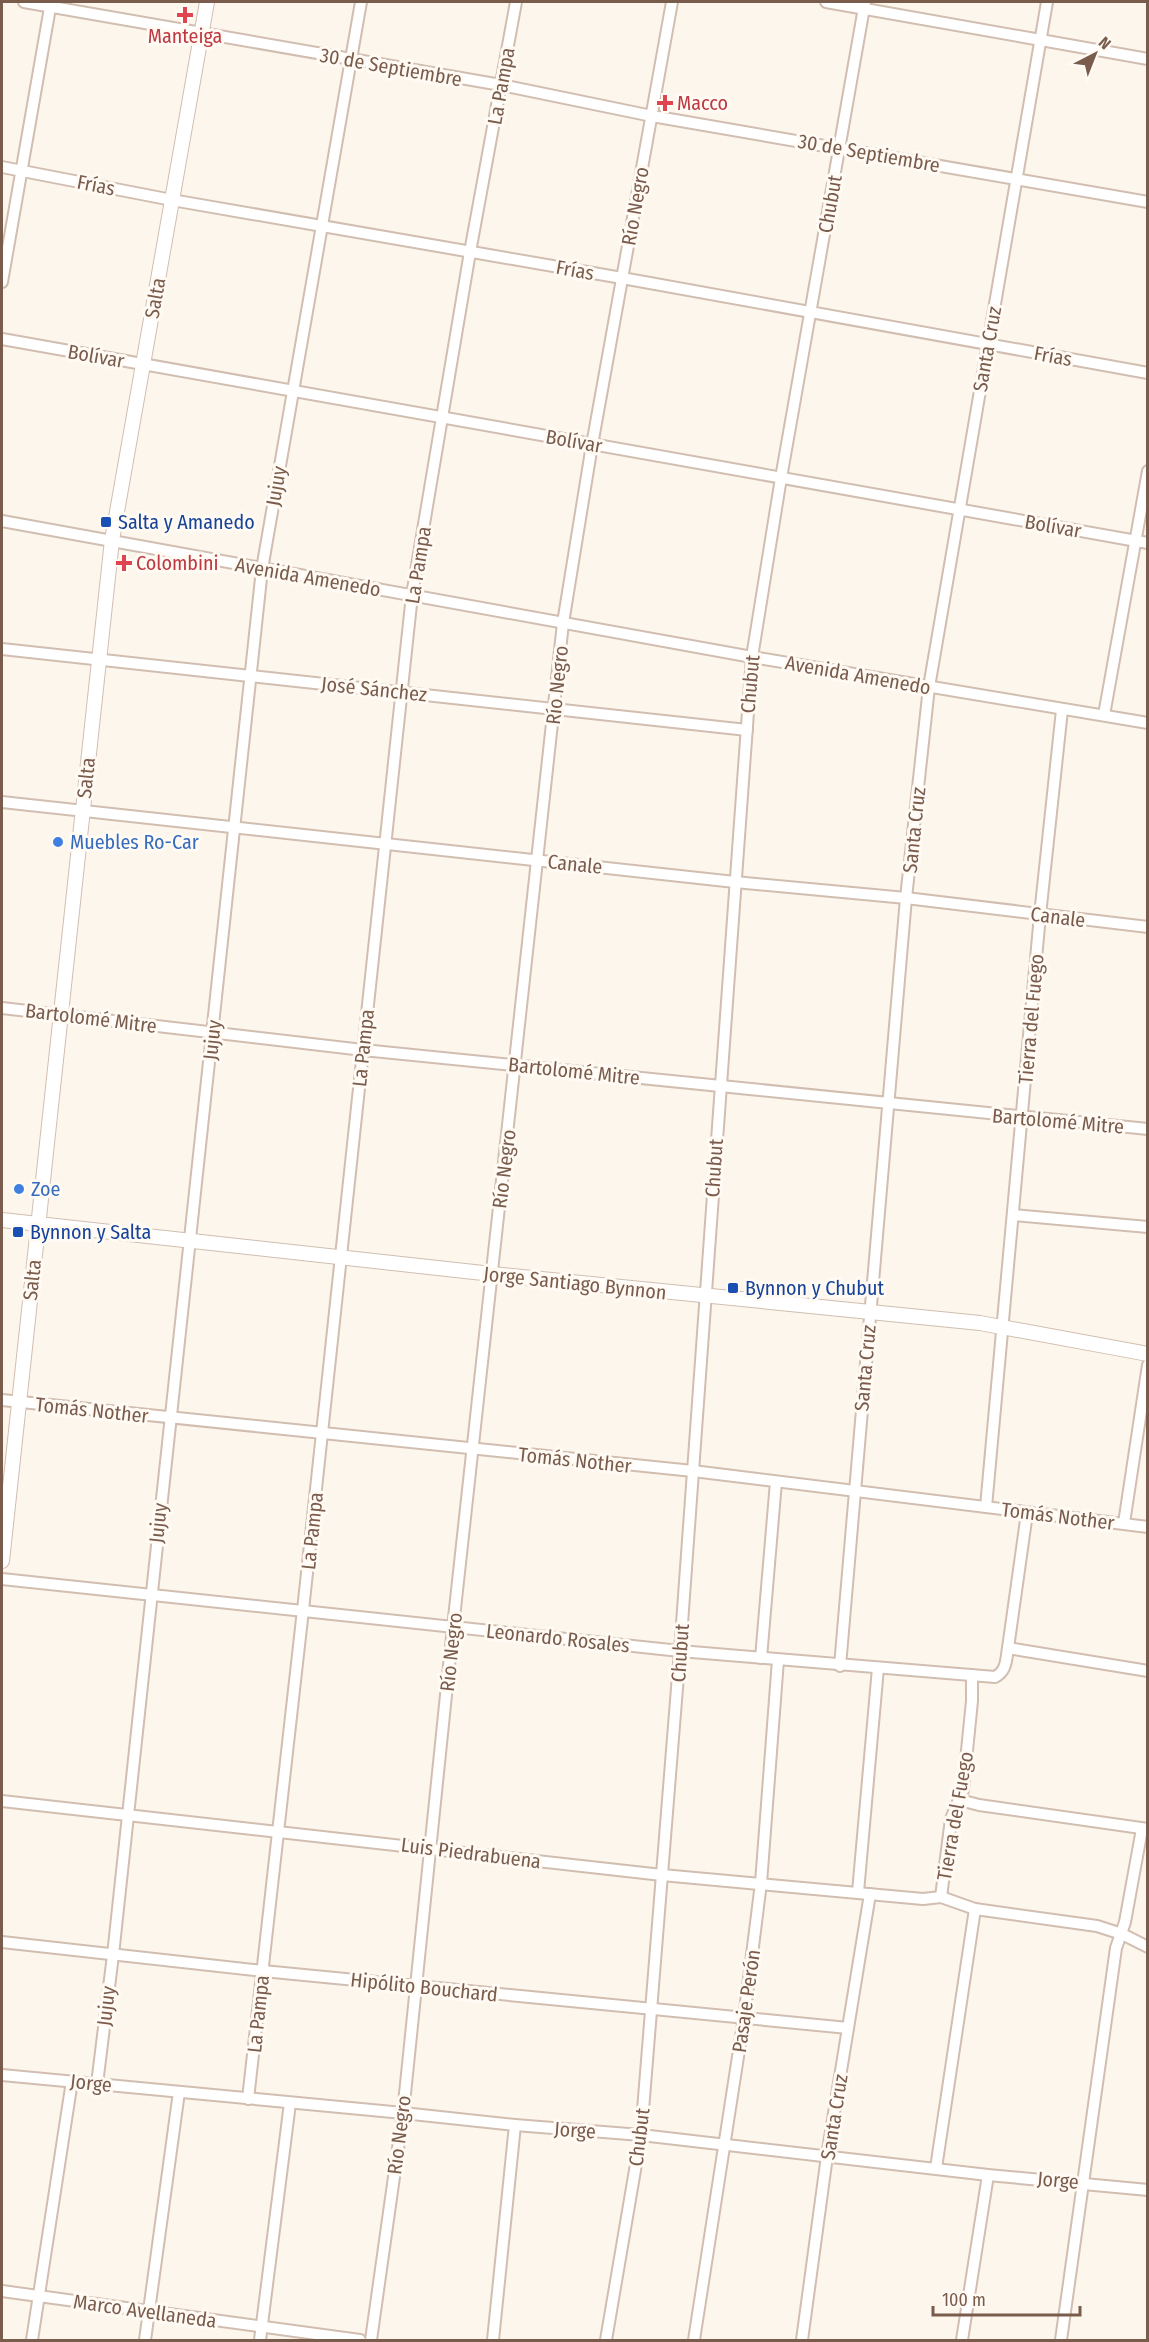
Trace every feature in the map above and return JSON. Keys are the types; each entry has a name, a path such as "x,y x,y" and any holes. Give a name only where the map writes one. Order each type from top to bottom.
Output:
{"street":[{"name":"30 de Septiembre","path":"24,2 51,4 201,33 501,85 652,116 1148,202"},
{"name":"Salta","path":"2,1561 112,540 207,2"},
{"name":"Jujuy","path":"97,2084 113,1955 262,569 361,2"},
{"name":"La Pampa","path":"248,2099 387,844 412,595 441,417 516,2"},
{"name":"Río Negro","path":"371,2340 403,2113 453,1627 563,623 592,445 672,2"},
{"path":"826,2 865,5 1148,59"},
{"name":"Santa Cruz","path":"840,1666 906,898 929,687 1047,2"},
{"path":"2,282 51,4"},
{"name":"Chubut","path":"606,2340 641,2135 652,2010 752,657 781,478 865,5"},
{"name":"Frías","path":"2,167 172,200 1148,373"},
{"name":"Bolívar","path":"2,339 1148,543"},
{"path":"1104,715 1148,471"},
{"name":"Avenida Amenedo","path":"2,521 752,657 1148,723"},
{"name":"José Sánchez","path":"2,649 402,693 555,707 747,730"},
{"name":"Tierra del Fuego","path":"986,1507 1040,915 1062,710"},
{"name":"Canale","path":"2,802 735,882 906,898 1148,927"},
{"name":"Bartolomé Mitre","path":"2,1008 363,1050 1148,1129"},
{"path":"1013,1215 1148,1227"},
{"name":"Jorge Santiago Bynnon","path":"2,1220 1004,1327 1148,1354"},
{"path":"1124,1524 1148,1365"},
{"name":"Tomás Nother","path":"2,1400 693,1471 1148,1527"},
{"path":"761,1658 776,1482"},
{"path":"972,1675 995,1677 1002,1674 1008,1648 1027,1513"},
{"name":"Leonardo Rosales","path":"2,1579 680,1652 972,1675"},
{"path":"1008,1648 1148,1671"},
{"name":"Pasaje Perón","path":"694,2340 744,2018 761,1883 778,1660"},
{"path":"858,1892 878,1668"},
{"name":"Tierra del Fuego","path":"941,1897 951,1819 963,1790 972,1701 972,1675"},
{"path":"960,1800 979,1805 1145,1829 1122,1934 1116,1948 1061,2340"},
{"name":"Luis Piedrabuena","path":"2,1801 662,1875 923,1899 941,1897"},
{"name":"Santa Cruz","path":"802,2340 828,2157 870,1894"},
{"path":"941,1897 975,1909 1097,1926 1122,1934 1148,1947"},
{"path":"936,2168 975,1909"},
{"name":"Hipólito Bouchard","path":"2,1942 263,1971 848,2028"},
{"name":"Jorge","path":"2,2075 403,2113 515,2126 641,2135 988,2175 1084,2182 1148,2190"},
{"path":"32,2340 72,2082"},
{"path":"145,2340 179,2092"},
{"path":"260,2340 290,2103"},
{"path":"493,2340 515,2126"},
{"path":"962,2340 988,2175"},
{"name":"Marco Avellaneda","path":"2,2291 262,2329 360,2340"}],"place":[{"name":"Manteiga","path":"185,15"},
{"name":"Macco","path":"665,103"},
{"name":"Salta y Amanedo","path":"106,522"},
{"name":"Colombini","path":"124,563"},
{"name":"Muebles Ro-Car","path":"58,842"},
{"name":"Zoe","path":"19,1189"},
{"name":"Bynnon y Salta","path":"18,1232"},
{"name":"Bynnon y Chubut","path":"733,1288"}]}
